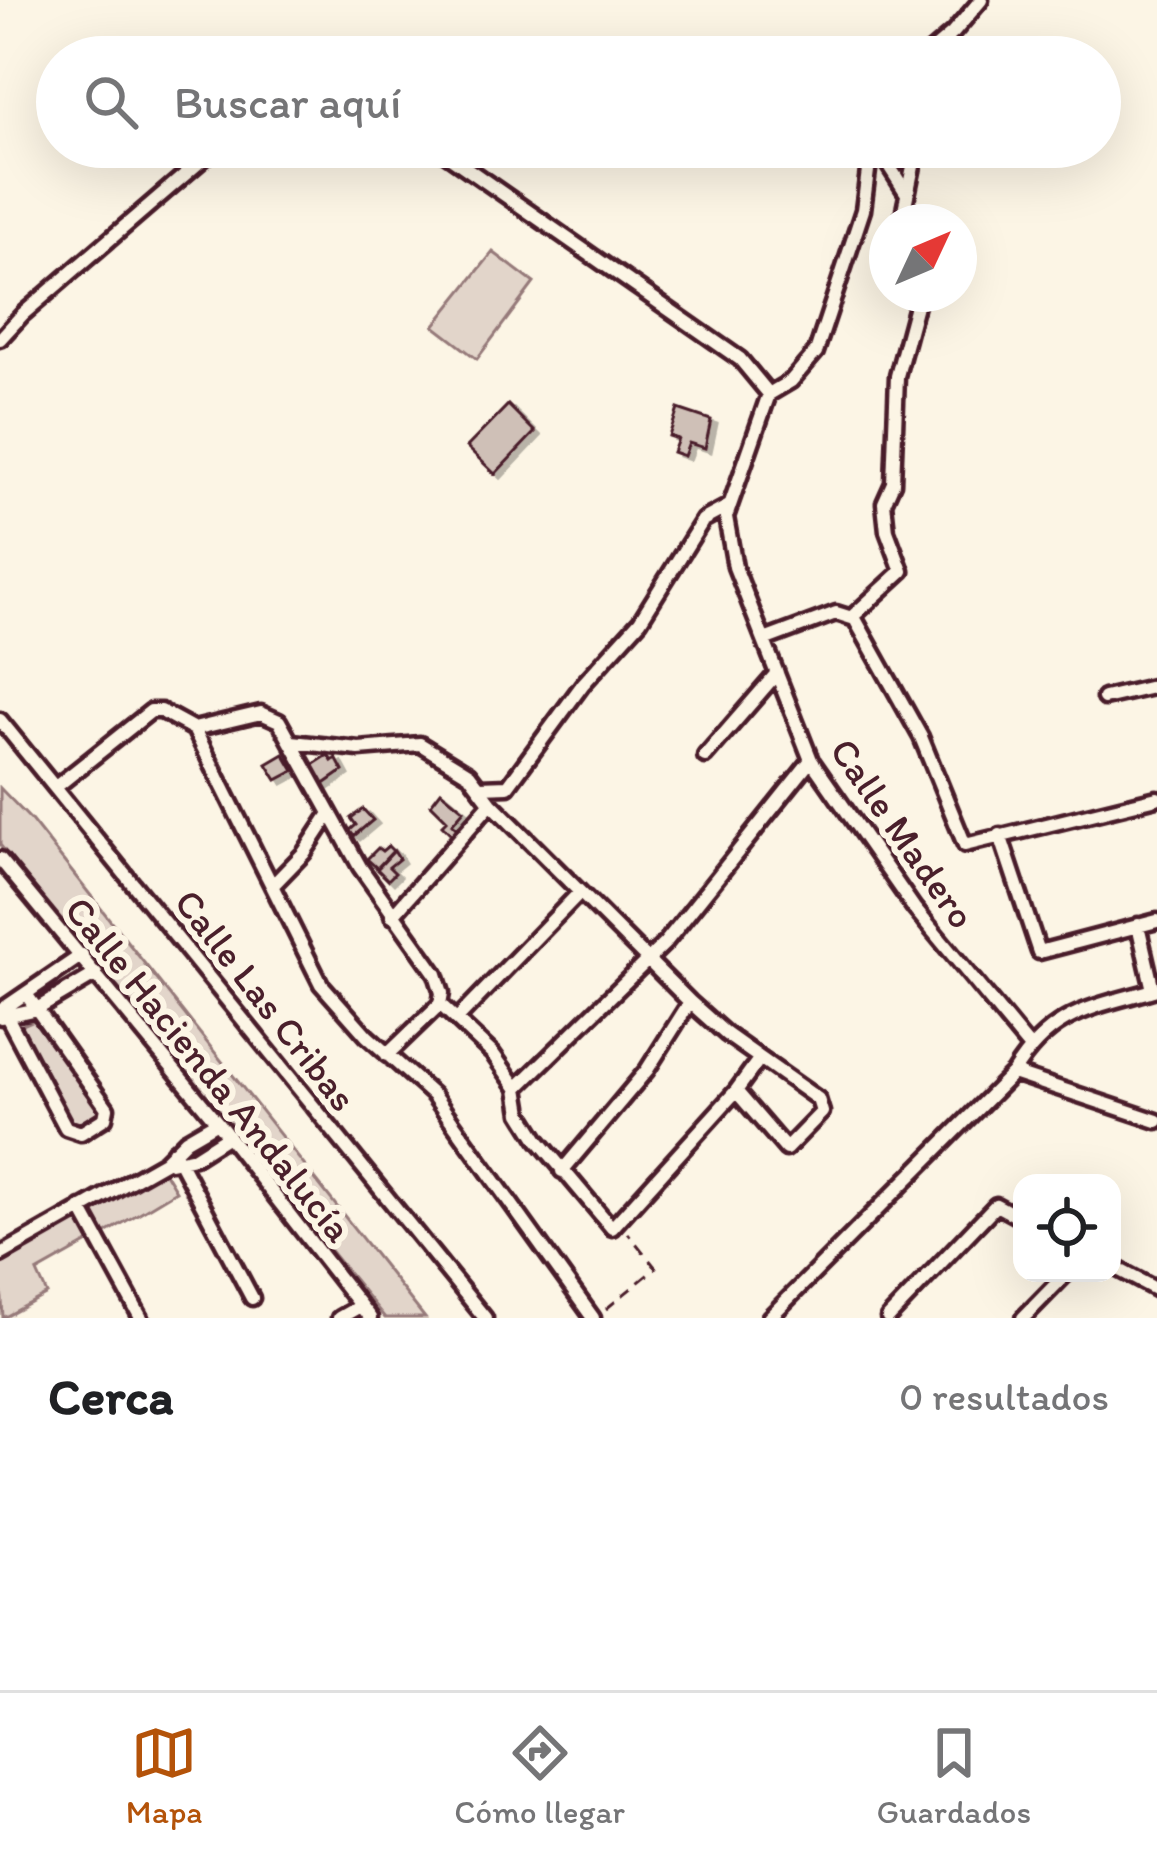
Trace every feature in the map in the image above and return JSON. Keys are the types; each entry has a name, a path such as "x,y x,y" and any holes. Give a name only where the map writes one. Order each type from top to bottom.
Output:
{"street":[{"path":"950,36 981,0"},
{"path":"0,339 193,168"},
{"path":"466,168 740,359 770,394"},
{"path":"480,787 508,786 584,684 640,621 703,520 729,506 770,394 791,381 816,352 863,210 870,168"},
{"path":"888,168 907,195"},
{"path":"907,204 913,168"},
{"path":"852,617 902,571 887,532 884,502 893,483 897,376 914,312"},
{"name":"Calle Madero","path":"729,506 726,517 735,567 811,760 914,908 1029,1047"},
{"path":"764,640 836,613 852,617 921,737 965,845 1157,798"},
{"path":"705,756 776,673"},
{"path":"1104,698 1157,686"},
{"path":"57,786 151,711 161,711 194,729 321,983 387,1055 433,1095 594,1318"},
{"path":"194,729 267,713 279,721 329,815 392,916 436,974 440,1004 387,1055"},
{"name":"Calle Las Cribas","path":"0,720 485,1318"},
{"path":"292,742 359,749 420,744 451,761 690,1002 818,1100 822,1112 786,1149 736,1091"},
{"path":"517,1088 665,943 811,760"},
{"path":"392,916 491,803"},
{"path":"272,886 304,854 329,815"},
{"path":"1000,835 1039,952 1157,921"},
{"name":"Calle Hacienda Andalucía","path":"0,860 217,1122 370,1318"},
{"path":"457,1019 580,892"},
{"path":"769,1318 1013,1073 1042,1033 1068,1017 1155,989 1138,925"},
{"path":"3,1014 82,955"},
{"path":"3,1014 37,1009 96,974"},
{"path":"3,1014 66,1128 81,1133 105,1118 107,1108 26,994"},
{"path":"562,1171 647,1070 690,1002"},
{"path":"440,1004 493,1054 517,1088 521,1113 562,1171 612,1228 760,1058"},
{"path":"1013,1073 1157,1121"},
{"path":"0,1256 172,1158 186,1140 217,1122"},
{"path":"172,1158 195,1157 228,1136"},
{"path":"186,1140 195,1157"},
{"path":"172,1158 252,1298"},
{"path":"888,1318 996,1205 1013,1214"},
{"path":"81,1208 141,1318"},
{"path":"1121,1271 1157,1290"},
{"path":"1023,1318 1058,1282"},
{"path":"340,1318 360,1306"}],"path":[{"path":"594,1318 656,1268 631,1234 612,1228"}],"shaded area":[{"path":"493,252 534,283 477,359 434,326"},
{"path":"0,788 31,820 425,1318 385,1318 0,845"},
{"path":"34,1020 101,1113 74,1127 20,1026"},
{"path":"162,1168 176,1191 103,1235 89,1210"},
{"path":"77,1218 90,1242 37,1272 47,1294 3,1318 0,1263"}],"building":[{"path":"508,405 535,432 495,474 467,447"},
{"path":"678,409 711,420 705,448 689,443 684,456 673,452 678,439 669,436"},
{"path":"284,754 294,771 277,780 267,764"},
{"path":"328,755 332,761 336,758 343,771 323,785 311,766"},
{"path":"441,791 464,810 452,824 457,829 452,835 442,825 447,820 431,804"},
{"path":"363,809 373,820 354,836 349,831 356,825 351,818"},
{"path":"388,846 393,851 377,868 367,859 378,848 382,851"},
{"path":"394,851 399,859 389,867 395,873 388,880 377,869"}]}
